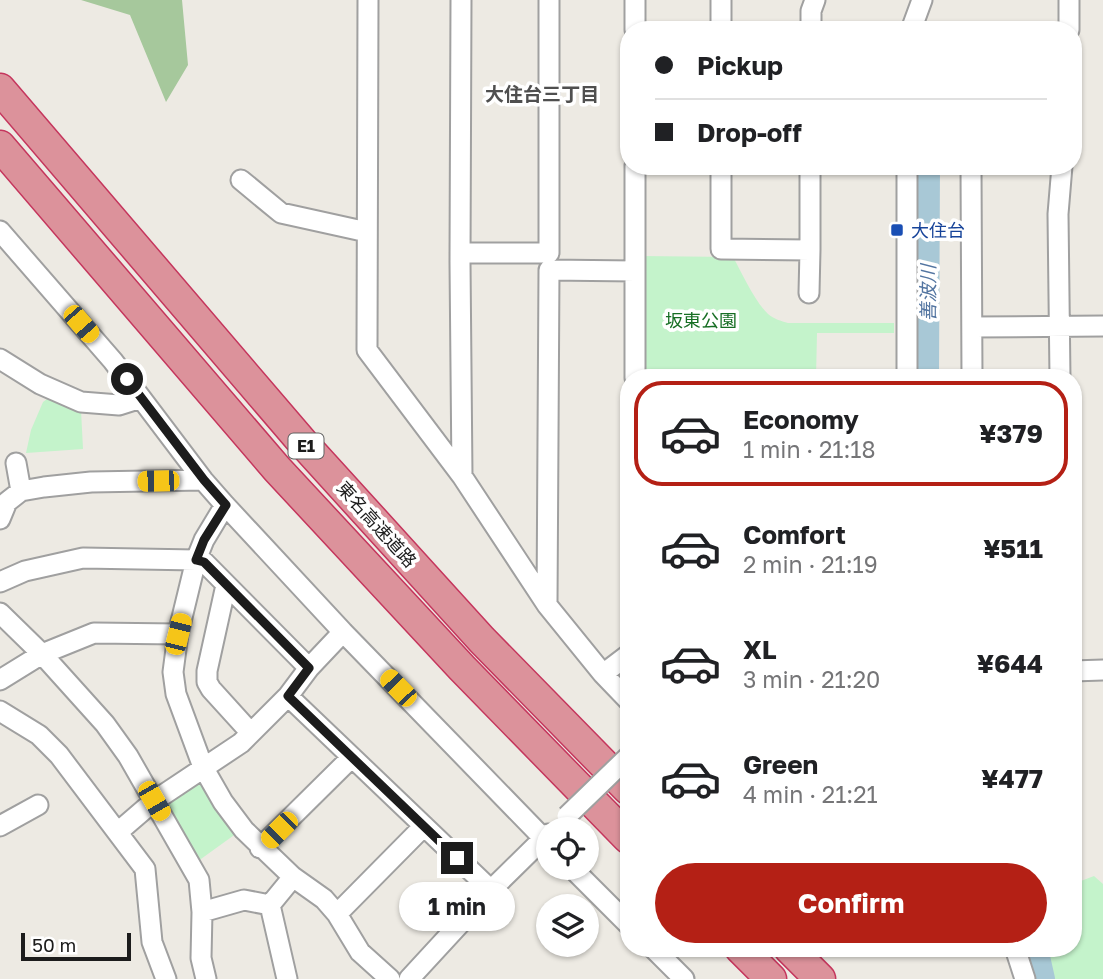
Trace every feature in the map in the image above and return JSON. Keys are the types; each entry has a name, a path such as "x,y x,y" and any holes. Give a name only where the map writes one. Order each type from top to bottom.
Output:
{"highway":[{"name":"東名高速道路","path":"0,89 303,443 482,640 620,781"},
{"name":"東名高速道路","path":"0,146 277,469 471,677 620,830"},
{"path":"749,957 771,979"},
{"path":"798,957 820,979"}],"street":[{"path":"368,0 367,350 462,477 547,605 620,692"},
{"path":"461,0 462,477"},
{"path":"460,253 549,253 549,0"},
{"path":"635,0 635,21"},
{"path":"721,0 721,21"},
{"path":"811,21 815,0"},
{"path":"915,21 922,0"},
{"path":"1069,0 1069,21"},
{"path":"635,175 635,369"},
{"path":"721,175 721,249 810,250"},
{"path":"809,293 810,175"},
{"path":"907,175 907,369"},
{"path":"971,175 972,369"},
{"path":"1060,369 1058,214 1061,175"},
{"path":"241,180 281,213 367,230"},
{"path":"0,231 113,361 226,505 343,632 536,824"},
{"path":"547,605 549,270 635,271"},
{"path":"972,327 1103,326"},
{"path":"0,359 37,390 81,402 119,405 141,398"},
{"path":"7,503 16,463"},
{"path":"7,503 44,487 91,482 204,480"},
{"path":"226,505 204,540 196,560 178,634 173,672 176,694 203,767 223,802 244,830 293,877 324,899 337,914 360,952 390,979"},
{"path":"0,582 25,571 83,558 204,562 309,668"},
{"path":"226,585 207,671 207,682 251,733"},
{"path":"0,613 42,654 105,724 128,756 199,880 202,912 201,958 206,979"},
{"path":"118,832 154,801 241,743 288,696 309,668 343,632"},
{"path":"0,680 42,654 94,633 178,634"},
{"path":"603,674 620,660"},
{"path":"1082,671 1103,670"},
{"path":"288,696 491,890"},
{"path":"0,712 39,735 59,755 145,869 152,942 166,979"},
{"path":"260,848 352,757"},
{"path":"566,817 620,765"},
{"path":"0,826 38,805"},
{"path":"337,914 424,826"},
{"path":"409,979 491,890 536,847"},
{"path":"270,905 293,877"},
{"path":"584,880 620,916"},
{"path":"202,912 244,900 270,905"},
{"path":"270,905 287,979"},
{"path":"662,957 684,979"},
{"path":"1018,957 1025,979"}],"green space":[{"path":"81,0 182,0 188,65 166,102 130,15"},
{"name":"坂東公園","path":"641,256 733,257 758,302 768,314 788,323 894,323 894,333 817,333 816,369 642,369"},
{"path":"47,399 81,410 83,449 26,453 31,430 43,402"},
{"path":"203,779 237,833 194,864 164,800"},
{"path":"1094,876 1103,884 1103,979 1037,979 1030,957 1082,957 1082,881"}],"waterway":[{"name":"善波川","path":"926,369 927,175"},
{"name":"善波川","path":"1037,957 1042,979"}],"place":[{"name":"大住台","path":"897,230"}],"district":[{"name":"大住台三丁目","path":"542,93"}],"route":[{"path":"127,379 226,505 204,540 196,560 204,562 309,668 288,696 457,858"}]}
